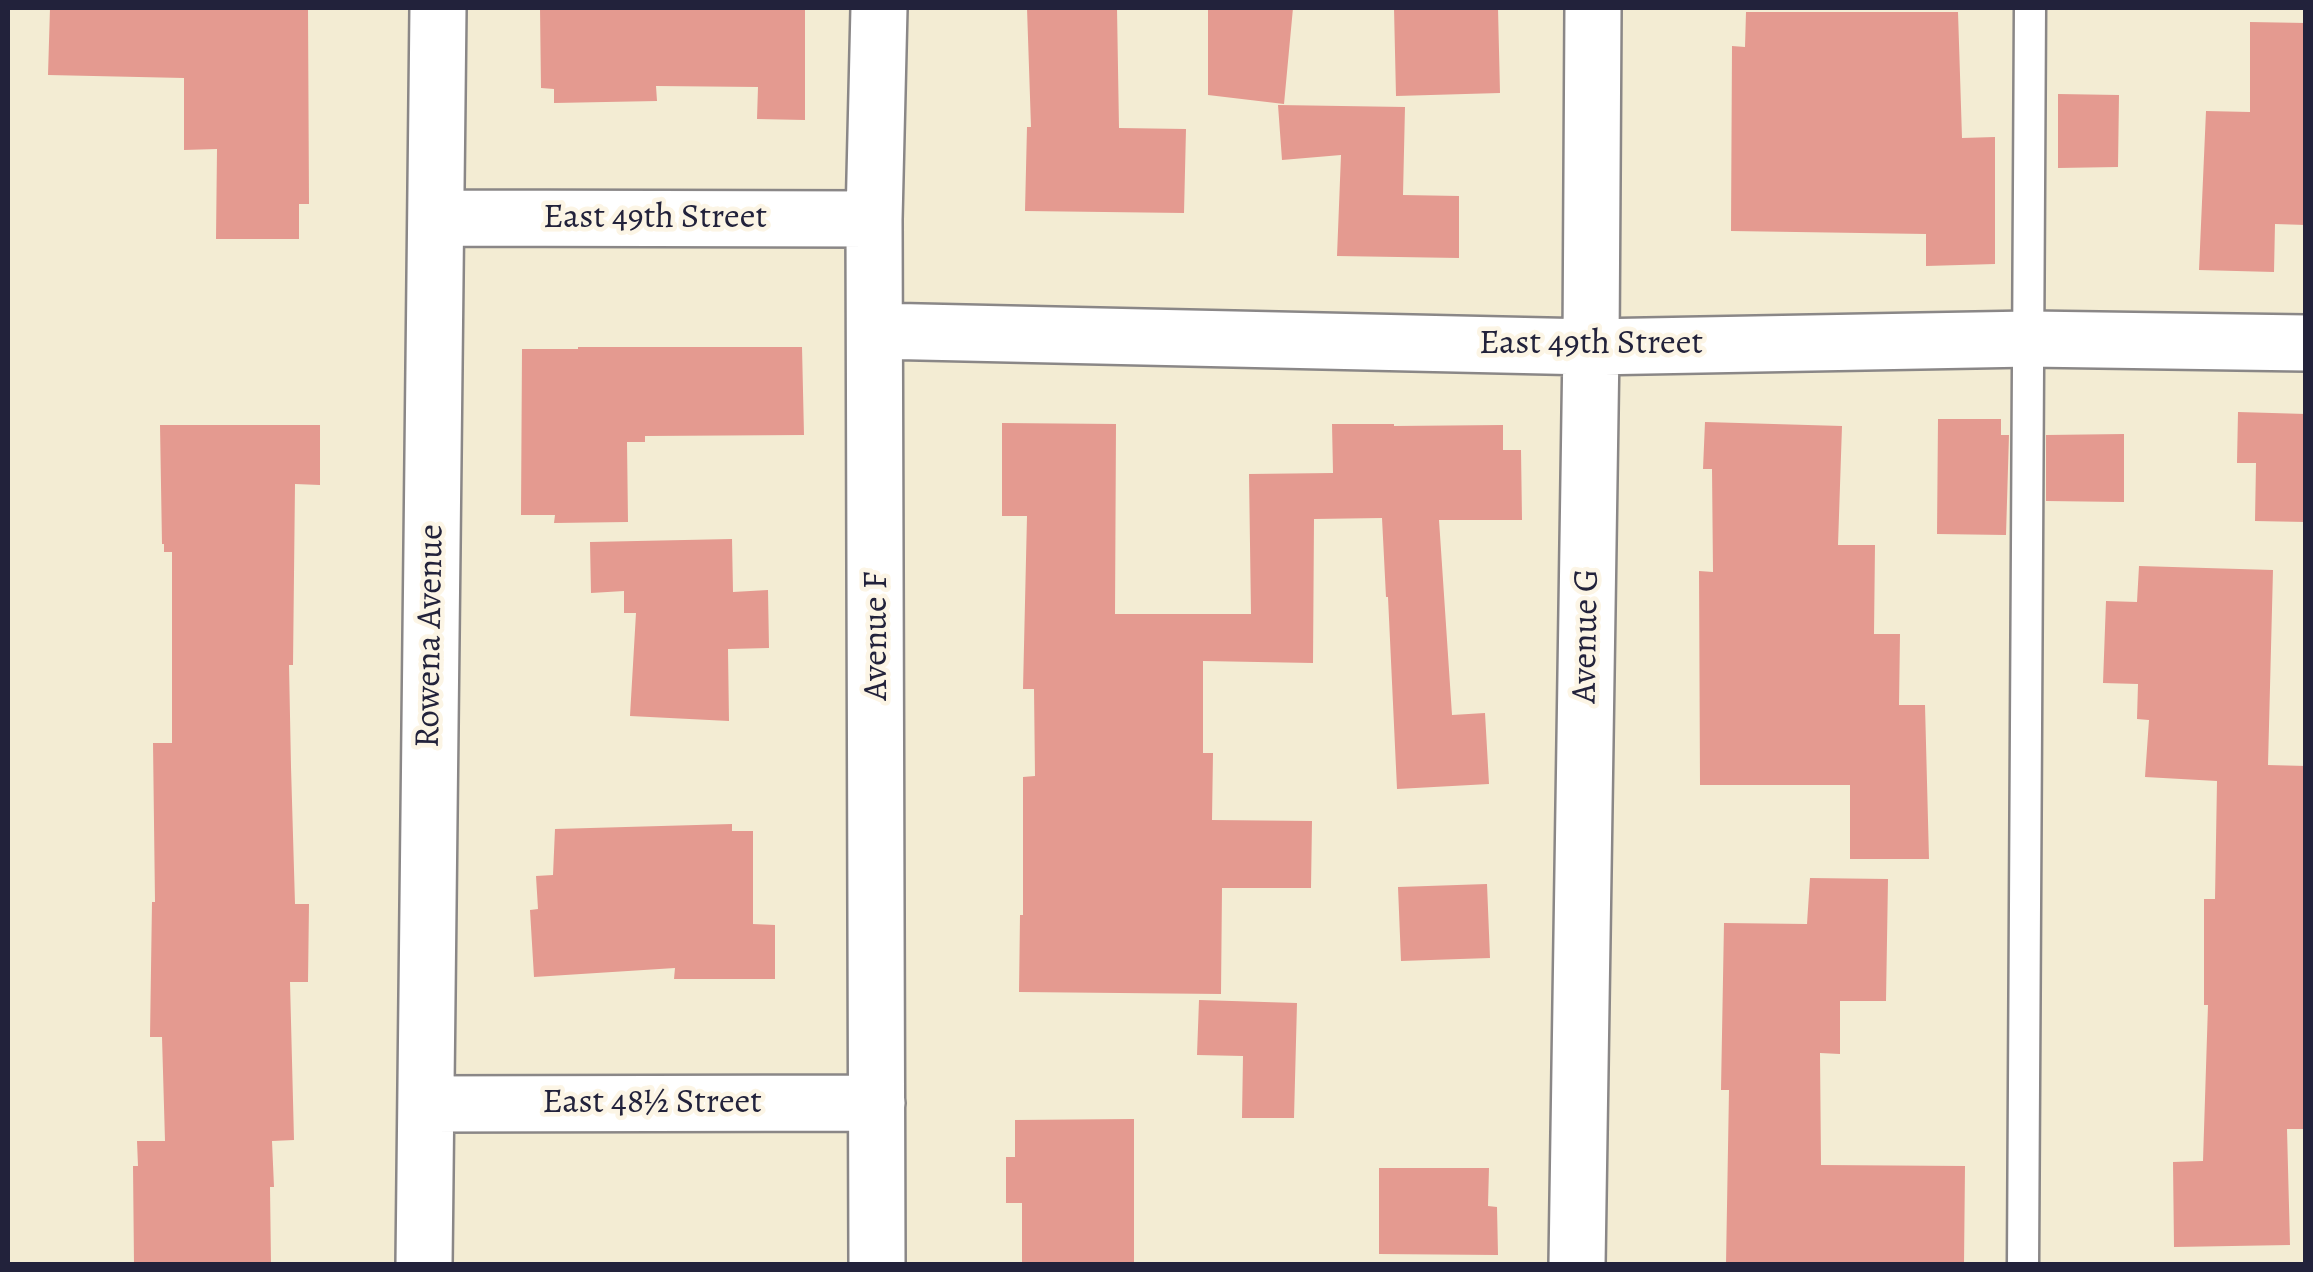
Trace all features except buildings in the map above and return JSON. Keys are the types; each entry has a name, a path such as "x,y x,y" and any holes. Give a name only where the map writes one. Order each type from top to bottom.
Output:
{"street":[{"name":"Rowena Avenue","path":"424,1264 438,8"},
{"name":"Avenue F","path":"877,1264 874,219 879,8"},
{"name":"Avenue G","path":"1577,1264 1593,8"},
{"name":"East 49th Street","path":"436,218 874,219"},
{"name":"East 49th Street","path":"876,331 1591,346 2030,339 2306,342"},
{"name":"East 48½ Street","path":"426,1104 877,1103"}],"lane":[{"path":"2023,1264 2030,8"}]}
